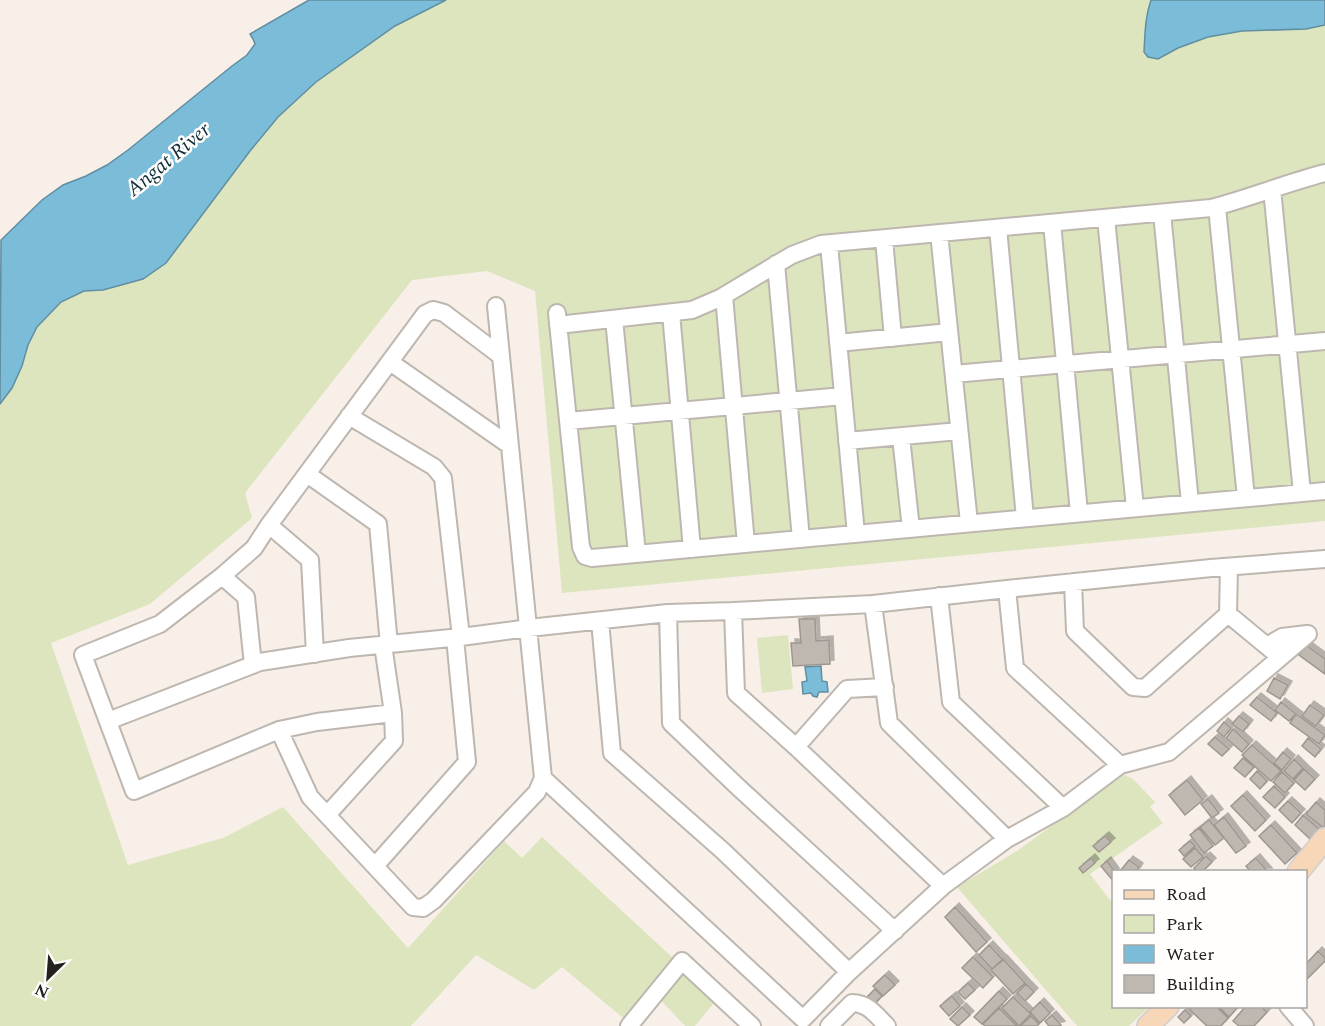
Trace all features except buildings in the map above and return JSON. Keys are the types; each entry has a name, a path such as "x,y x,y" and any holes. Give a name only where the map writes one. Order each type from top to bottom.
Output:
{"main road":[{"path":"1300,870 1325,839"},
{"path":"1148,1026 1166,1008"}],"street":[{"path":"1325,173 1217,207 821,244 803,250 724,296 692,310 614,320 558,319 582,551 585,556 592,558 1325,490"},
{"path":"1272,189 1302,493"},
{"path":"1217,207 1246,498"},
{"path":"1162,213 1190,503"},
{"path":"1106,218 1135,508"},
{"path":"1053,223 1080,513"},
{"path":"998,228 1025,518"},
{"path":"939,233 969,523"},
{"path":"884,238 893,338"},
{"path":"829,244 856,534"},
{"path":"776,264 801,539"},
{"path":"724,296 746,544"},
{"path":"279,730 310,797 413,907 423,908 434,900 537,792 543,778 496,306"},
{"path":"393,713 317,722 279,730 135,791 83,655 160,624 254,548 425,314 433,310 444,313 501,356"},
{"path":"671,313 692,549"},
{"path":"614,320 637,554"},
{"path":"838,343 949,332"},
{"path":"954,374 1325,341"},
{"path":"390,362 509,445"},
{"path":"568,421 843,396"},
{"path":"349,416 434,467 443,478 467,762 375,866"},
{"path":"847,441 959,431"},
{"path":"901,437 911,529"},
{"path":"307,474 378,524 393,713 394,741 327,815"},
{"path":"269,525 310,560 315,654"},
{"path":"108,721 260,662 349,648 668,613 873,604 1073,582 1325,559"},
{"path":"1073,582 1075,631 1133,687 1145,688 1228,614 1228,567"},
{"path":"222,576 246,597 253,665"},
{"path":"1007,589 1015,668 1120,765"},
{"path":"939,596 951,702 1063,808"},
{"path":"873,604 889,723 1007,839"},
{"path":"733,611 736,693 943,886"},
{"path":"668,613 671,723 895,931"},
{"path":"543,778 803,1019 849,972 943,886 1007,839 1063,808 1120,765 1169,752 1274,651 1228,614"},
{"path":"600,621 612,753 723,851 849,972"},
{"path":"796,747 847,689 885,687"},
{"path":"629,1026 682,961 752,1026"},
{"path":"829,1026 852,1004 861,1003 887,1026"},
{"path":"1289,1008 1305,1026"}],"green space":[{"path":"446,0 1151,0 1147,12 1158,59 1178,48 1208,37 1242,31 1306,29 1325,25 1325,521 562,593 535,291 487,271 412,280 245,493 252,518 150,604 51,643 128,865 223,838 283,807 408,948 504,841 522,858 542,837 672,957 678,951 722,993 695,1026 685,1026 655,994 628,1022 562,967 534,990 476,955 411,1026 0,1026 0,404 12,388 37,327 61,302 84,291 103,290 166,263 278,117 316,82 395,26"},
{"path":"788,635 793,689 762,693 757,638"},
{"path":"1123,774 1133,779 1155,802 1150,807 1163,823 1090,874 1112,903 1112,1008 1148,1008 1129,1026 1077,1026 957,887 1017,851"}],"water":[{"name":"Angat River","path":"309,0 446,0 395,26 316,82 278,117 166,263 143,279 103,290 84,291 61,302 37,327 12,388 0,404 1,240 42,200 63,185 107,165 247,55 255,44 250,34"},
{"path":"1151,0 1325,0 1325,25 1306,29 1242,31 1208,37 1178,48 1158,59 1148,57 1144,52 1146,19"},
{"path":"821,666 822,681 827,682 828,692 819,692 817,697 811,693 803,694 802,682 807,681 805,667"}]}
